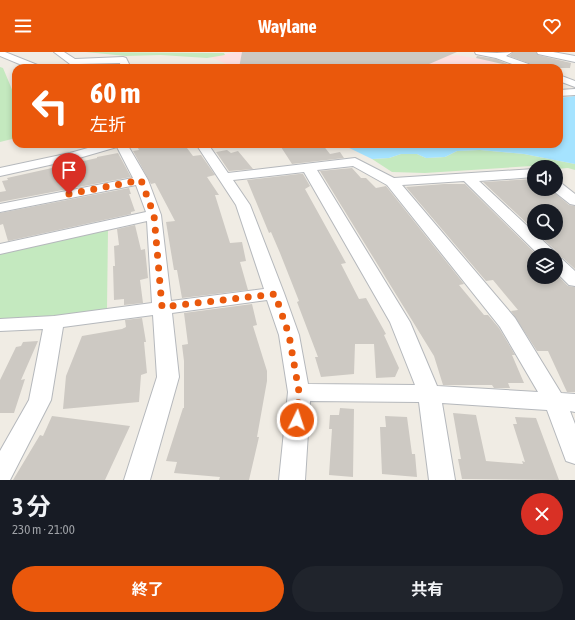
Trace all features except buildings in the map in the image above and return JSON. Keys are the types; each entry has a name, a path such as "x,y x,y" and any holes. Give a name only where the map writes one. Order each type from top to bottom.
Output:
{"street":[{"path":"58,52 74,64"},
{"path":"479,52 498,56 520,64"},
{"path":"498,56 508,52"},
{"path":"541,52 575,59"},
{"path":"0,53 27,64"},
{"path":"85,64 123,60 124,64"},
{"path":"563,80 575,84"},
{"path":"563,93 575,92"},
{"path":"0,172 89,148"},
{"path":"123,148 141,180 154,215 168,377 137,480"},
{"path":"205,148 226,177 242,205 289,335 299,392 292,480"},
{"path":"226,177 355,162 392,182 508,323 565,402 575,454"},
{"path":"308,167 400,322 429,394 442,480"},
{"path":"392,182 527,173"},
{"path":"467,177 541,248"},
{"path":"0,208 141,180"},
{"path":"563,192 575,201"},
{"path":"0,250 154,215"},
{"path":"563,270 575,281"},
{"path":"0,325 54,322 162,307 275,294"},
{"path":"0,475 40,400 54,322"},
{"path":"299,392 429,394 565,402"}],"shaded area":[{"path":"237,52 439,52 454,56 456,55 486,60 499,64 227,64 210,57"}],"green space":[{"path":"86,52 224,53 225,55 207,58 161,55 126,56"},
{"path":"0,67 3,68 12,89 12,139 0,142"},
{"path":"480,150 524,154 555,160 527,160 527,166 425,173 392,172 372,159 389,158 401,154 417,154 426,158 445,157 457,151"},
{"path":"563,162 575,164 575,170 563,168"},
{"path":"108,230 107,309 53,317 0,319 0,254"}],"water":[{"path":"575,96 575,164 563,162 563,160 555,160 524,154 480,150 457,151 445,157 426,158 417,154 401,154 389,158 372,159 349,148 563,148 563,98"}],"route":[{"path":"69,194 141,180 154,215 162,307 275,294 289,335 299,392 297,420"}]}
